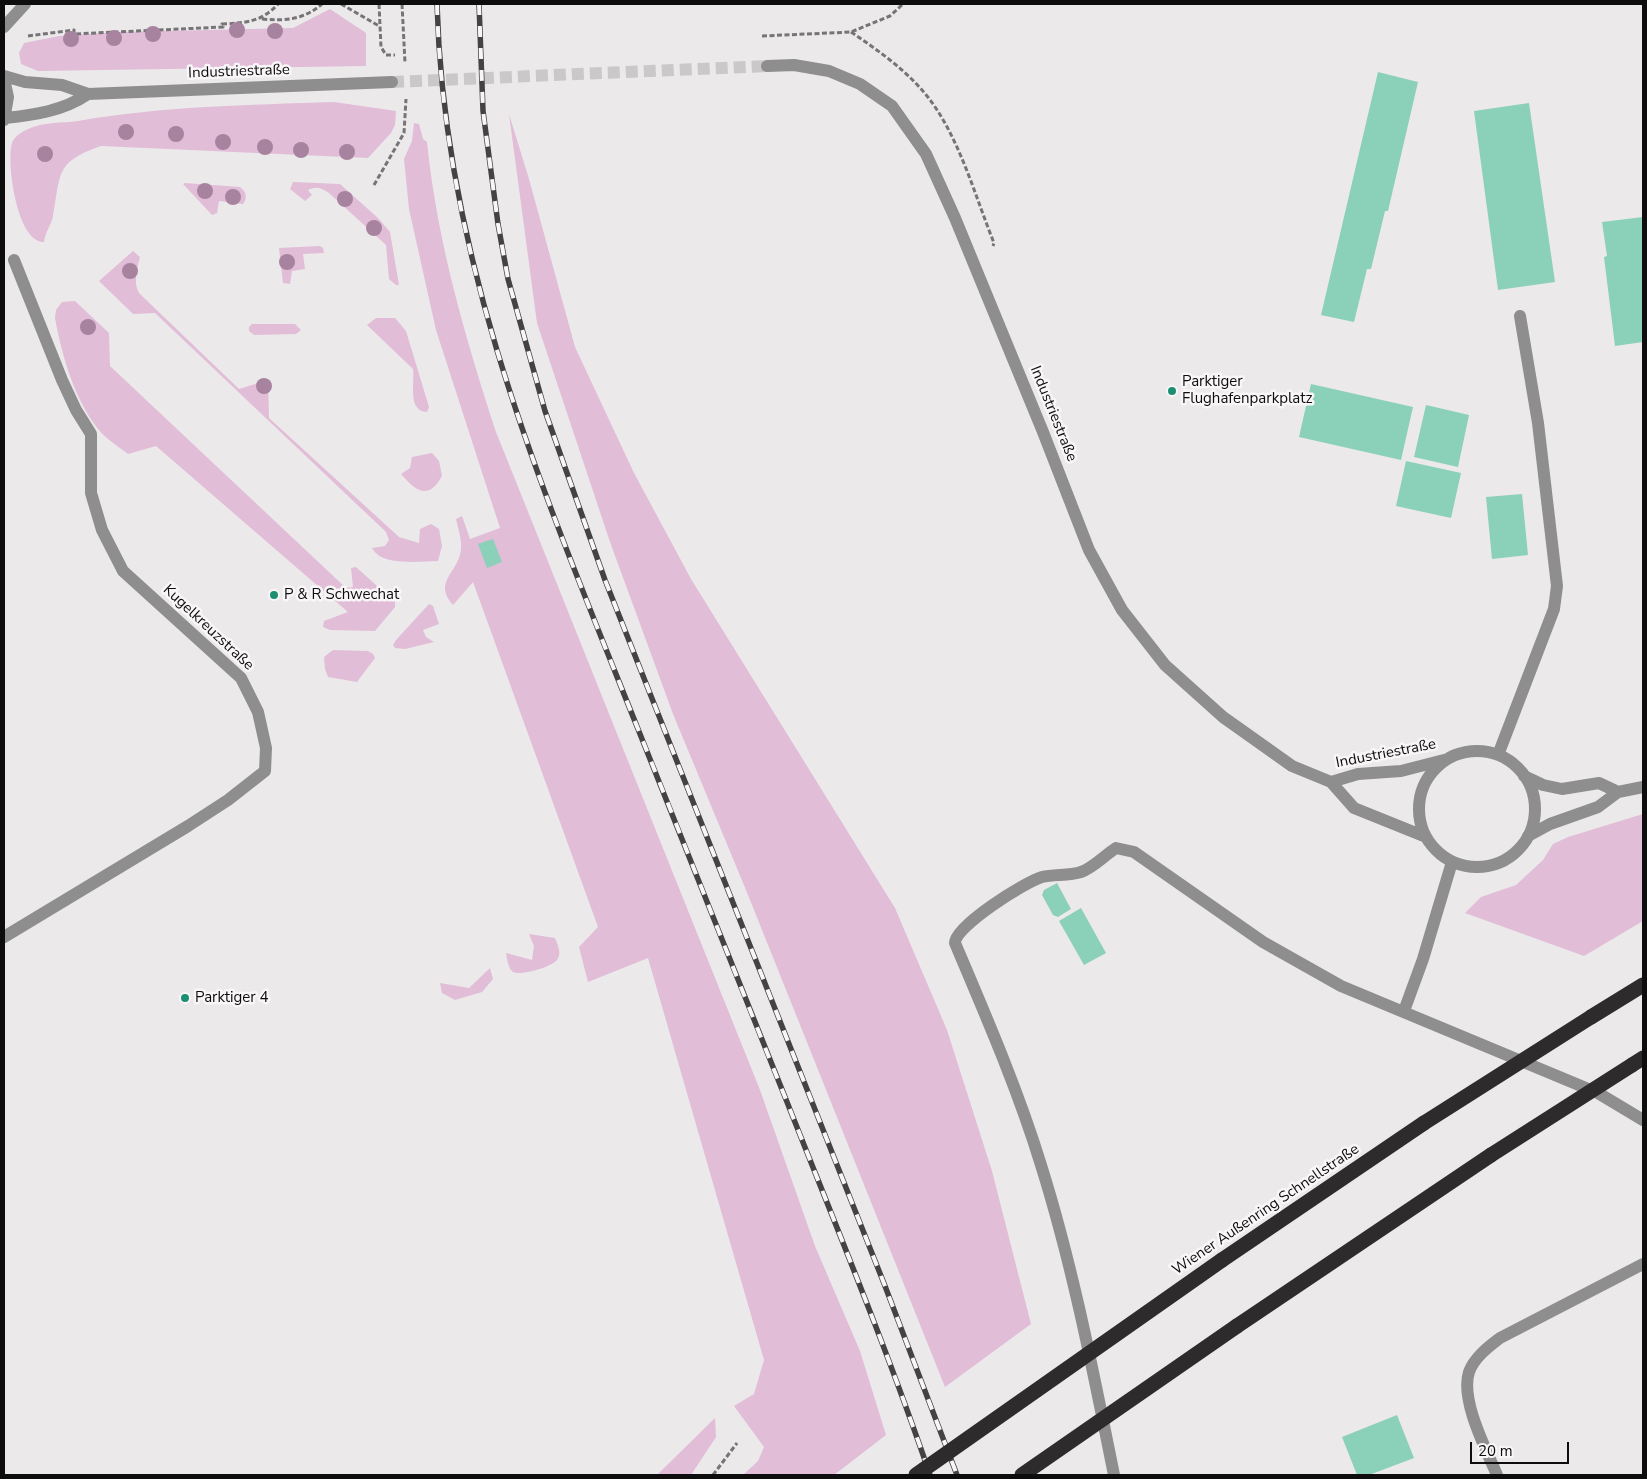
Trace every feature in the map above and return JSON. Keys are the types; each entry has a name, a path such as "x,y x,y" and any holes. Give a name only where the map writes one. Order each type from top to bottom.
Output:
{"highway":[{"name":"Wiener Außenring Schnellstraße","path":"916,1475 1222,1260 1424,1123 1643,985"},
{"path":"1022,1475 1491,1155 1643,1058"}],"street":[{"path":"4,27 25,4"},
{"name":"Industriestraße","path":"767,66 794,65 829,71 860,84 892,106 926,154 955,218 1036,414 1088,550 1122,610 1165,665 1222,717 1292,766 1331,782 1354,808 1426,836"},
{"name":"Industriestraße","path":"88,94 74,103 35,115 4,119 8,97 4,78 62,85 88,94 392,82"},
{"name":"Kugelkreuzstraße","path":"4,936 228,800 265,771 266,748 258,712 241,678 122,571 102,530 91,492 91,434 76,410 62,380 14,260"},
{"path":"1498,755 1554,609 1557,586 1538,422 1520,316"},
{"path":"1472,752 1498,755 1512,763 1524,776 1532,791 1535,807 1534,822 1528,836 1520,848 1509,858 1496,864 1467,867 1452,862 1437,852 1426,836 1420,819 1419,800 1424,784 1434,770 1448,759 1472,752"},
{"name":"Industriestraße","path":"1331,782 1358,774 1401,771 1448,759"},
{"path":"1524,776 1543,786 1562,789 1599,783 1618,792"},
{"path":"1528,836 1550,824 1598,808 1618,792 1643,787"},
{"path":"1114,1475 1077,1295 1041,1165 986,1013 955,943 955,938 977,917 1017,890 1041,877 1081,872 1116,848 1134,852 1263,942 1341,986 1598,1093 1643,1120"},
{"path":"1404,1011 1423,959 1452,862"},
{"path":"1497,1475 1473,1415 1468,1390 1469,1372 1478,1358 1500,1338 1643,1264"}],"path":[{"path":"18,38 74,30 74,34 223,27 222,24 248,23 261,18 278,4"},
{"path":"261,18 293,20 312,12 322,4"},
{"path":"341,4 379,26"},
{"path":"379,4 381,47 386,55 395,55"},
{"path":"402,4 405,73"},
{"path":"762,36 852,32 890,16 903,4"},
{"path":"374,185 404,133 406,93"},
{"path":"713,1475 737,1443"}],"shaded area":[{"path":"330,9 366,33 366,66 38,71 21,64 19,53 24,43 59,36 120,32 293,28"},
{"path":"334,102 396,111 395,125 391,133 368,158 101,146 75,158 63,171 52,220 44,242 35,239 27,230 20,216 12,183 12,143 18,135 32,127 51,123 174,109"},
{"path":"509,114 529,179 575,347 634,473 691,579 895,908 947,1030 992,1171 1031,1324 945,1387 746,890 673,714 610,542 537,323"},
{"path":"414,123 419,124 423,139 427,142 445,252 463,325 496,432 760,1090 815,1246 860,1351 886,1435 834,1475 743,1475 758,1461 764,1447 734,1406 754,1394 764,1360 648,958 588,982 579,947 598,927 473,582 453,605 447,597 446,583 461,549 456,519 462,516 470,539 500,528 436,330 409,209 404,159 412,141"},
{"path":"293,182 340,184 378,218 390,232 399,285 396,285 389,279 386,245 329,193 319,188 308,190 312,195 305,201 290,189"},
{"path":"183,184 240,187 246,197 243,204 219,201 217,213 212,215"},
{"path":"320,246 323,248 324,253 303,254 305,269 292,271 290,284 283,283 279,248"},
{"path":"133,251 140,257 136,280 139,293 239,389 268,380 269,418 399,537 419,543 420,529 431,524 439,529 442,546 438,561 402,562 384,558 377,554 372,548 385,546 389,540 386,532 155,313 133,314 99,281"},
{"path":"75,301 109,333 110,366 346,588 353,587 351,568 356,567 395,602 395,607 375,631 330,630 323,627 324,621 348,612 156,446 128,454 101,433 82,404 70,376 55,318 56,310 62,302"},
{"path":"376,318 395,318 406,331 429,407 427,412 417,407 414,402 413,369 367,325"},
{"path":"252,324 295,324 301,330 296,334 254,335 249,331 249,327"},
{"path":"432,453 439,461 442,476 432,489 422,491 412,485 401,474 410,468 412,457"},
{"path":"429,604 433,606 439,624 423,630 426,637 434,642 405,649 395,648 393,645 396,640"},
{"path":"333,650 368,651 375,658 357,682 328,677 324,657"},
{"path":"1643,814 1643,921 1584,956 1465,913 1481,897 1516,885 1543,860 1553,844 1568,837"},
{"path":"529,934 555,938 559,949 558,958 554,963 543,968 522,973 513,972 509,966 506,953 532,960 534,946"},
{"path":"490,968 493,979 482,992 455,1000 442,993 440,983 469,988"},
{"path":"715,1418 716,1437 691,1475 657,1475"}],"building":[{"path":"1378,72 1418,82 1388,211 1385,211 1371,269 1367,269 1354,322 1321,315"},
{"path":"1529,103 1555,282 1498,290 1474,111"},
{"path":"1643,217 1643,342 1615,346 1604,257 1607,256 1602,222"},
{"path":"1311,384 1413,407 1401,460 1299,437"},
{"path":"1426,405 1469,415 1458,467 1414,457"},
{"path":"1406,461 1461,473 1451,518 1396,506"},
{"path":"1522,494 1528,555 1492,559 1486,497"},
{"path":"493,539 502,562 487,568 478,544"},
{"path":"1057,883 1071,909 1058,917 1053,915 1042,895 1044,890"},
{"path":"1081,908 1106,953 1084,965 1059,921"},
{"path":"1397,1415 1414,1458 1369,1475 1357,1475 1342,1437"}],"tunnel":[{"path":"392,82 767,66"}],"railway":[{"path":"437,4 444,99 458,192 478,283 504,373 566,549 861,1288 930,1475"},
{"path":"479,4 483,111 498,224 508,279 545,411 605,580 885,1286 957,1475"}],"place":[{"name":"Parktiger Flughafenparkplatz","path":"1172,391"},
{"name":"P & R Schwechat","path":"274,595"},
{"name":"Parktiger 4","path":"185,998"}]}
